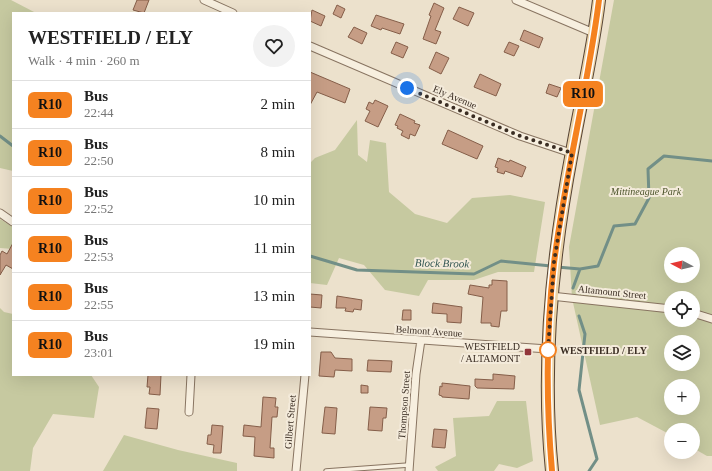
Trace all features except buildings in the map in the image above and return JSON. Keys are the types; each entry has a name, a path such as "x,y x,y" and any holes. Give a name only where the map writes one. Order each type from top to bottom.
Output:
{"main road":[{"path":"552,471 549,428 548,349 551,296 554,267 572,153 599,0"}],"street":[{"path":"204,0 231,12"},
{"path":"516,0 594,33"},
{"name":"Ely Avenue","path":"311,46 520,136 572,153"},
{"path":"0,213 12,221"},
{"name":"Altamount Street","path":"551,296 664,308"},
{"path":"700,315 712,319"},
{"name":"Belmont Avenue","path":"311,332 548,349"},
{"name":"Thompson Street","path":"410,468 416,374 421,340"},
{"path":"188,412 191,376"},
{"name":"Gilbert Street","path":"296,471 305,376"}],"lane":[{"path":"326,471 410,468"}],"green space":[{"path":"0,0 11,0 34,12 12,12 12,171 0,168"},
{"name":"Mittineague Park","path":"614,0 712,0 712,456 707,456 700,452 700,423 664,423 664,431 637,417 600,425 572,298 569,247"},
{"path":"357,120 358,155 367,162 370,140 386,143 389,192 415,214 447,223 472,198 510,195 545,202 534,272 498,272 474,280 428,280 419,296 385,290 364,265 339,258 327,285 311,283 311,162 315,158 335,150"},
{"path":"0,219 12,226 12,249 0,248"},
{"path":"0,308 4,312 12,314 12,376 92,376 99,387 94,418 53,414 33,448 30,471 0,471"},
{"path":"497,401 526,401 533,461 517,468 499,464 494,471 438,471 435,467 456,456 453,418 489,416"},
{"path":"124,435 178,450 237,463 237,471 103,471"}],"waterway":[{"name":"Block Brook","path":"0,136 12,145"},
{"name":"Block Brook","path":"557,267 580,269 598,266 614,226 635,224 649,198 648,169 664,156 712,161"},
{"name":"Block Brook","path":"311,256 357,270 474,274 501,261 551,266"},
{"path":"573,288 580,269"},
{"path":"579,316 585,334 579,390 597,459 589,471"}],"bus line":[{"name":"R10","path":"552,471 549,428 548,349 553,271 562,210 589,64 599,0"}],"place":[{"name":"WESTFIELD / ELY","path":"548,350"},
{"name":"WESTFIELD / ALTAMONT","path":"528,352"}],"route":[{"path":"407,88 520,136 572,153 554,262 548,350"}]}
